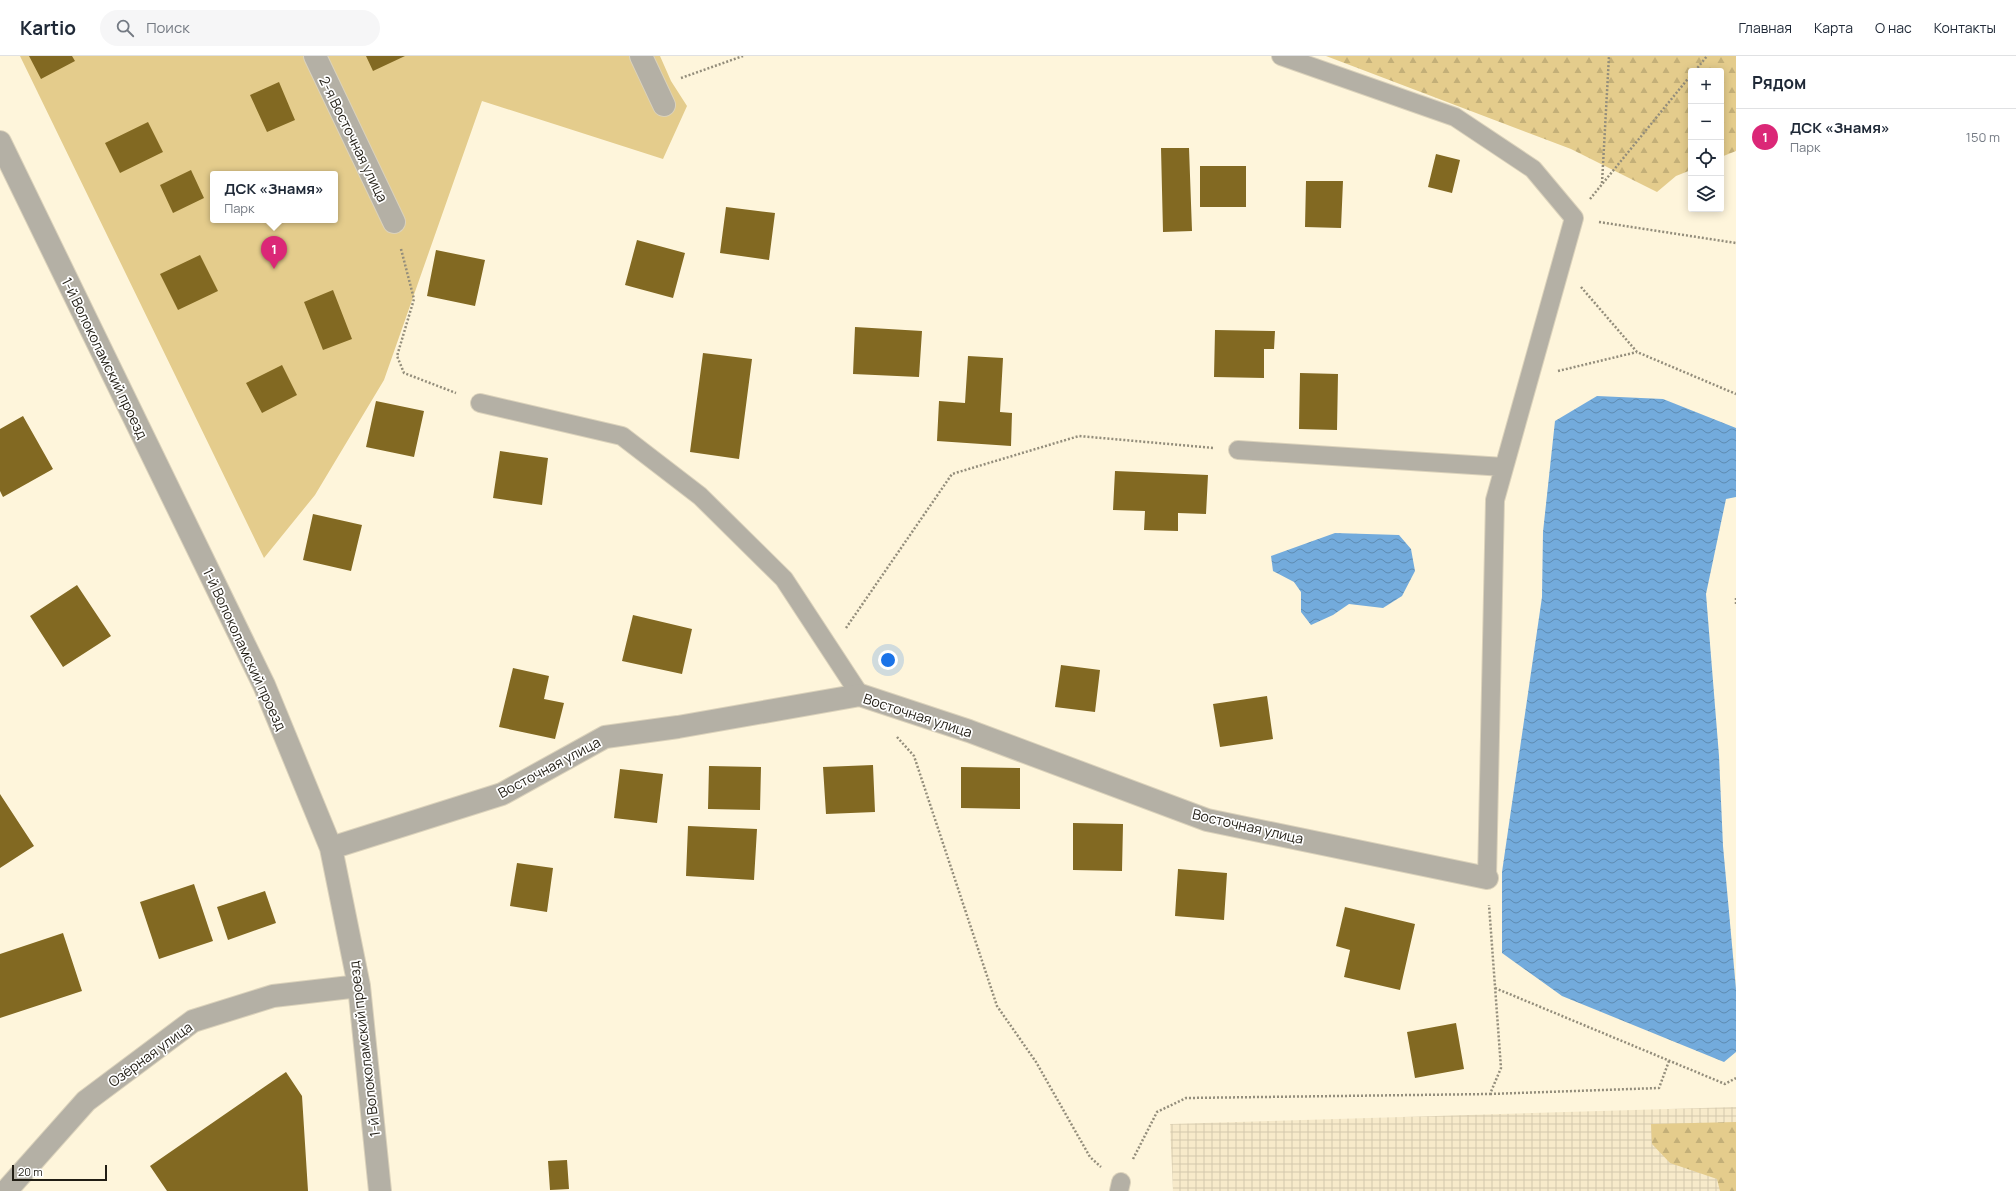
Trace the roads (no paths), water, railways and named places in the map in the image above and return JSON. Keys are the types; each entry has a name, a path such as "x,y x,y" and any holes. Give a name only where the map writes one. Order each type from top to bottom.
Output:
{"street":[{"name":"2-я Восточная улица","path":"315,56 394,222"},
{"path":"641,56 660,96"},
{"name":"1-й Волоколамский проезд","path":"0,142 264,685 331,848 359,986 380,1191"},
{"name":"Восточная улица","path":"331,848 502,794 605,737 678,727 860,695 969,731 1207,820 1487,878"},
{"name":"Озёрная улица","path":"6,1191 86,1101 193,1021 273,996 359,986"}],"lane":[{"path":"1281,56 1455,117 1533,169 1574,218 1495,500 1487,878"},
{"path":"480,403 622,436 700,496 784,579 860,695"},
{"path":"1238,450 1504,467"}],"water":[{"path":"1597,396 1663,399 1736,428 1736,497 1726,499 1706,594 1719,756 1723,846 1736,989 1736,1052 1724,1062 1562,996 1502,953 1502,872 1542,597 1543,532 1555,421"},
{"path":"1335,533 1399,535 1411,549 1415,571 1402,596 1383,608 1349,604 1333,615 1311,625 1301,612 1301,592 1294,582 1273,571 1271,556"}],"place":[{"name":"ДСК «Знамя»","path":"274,269"}]}
